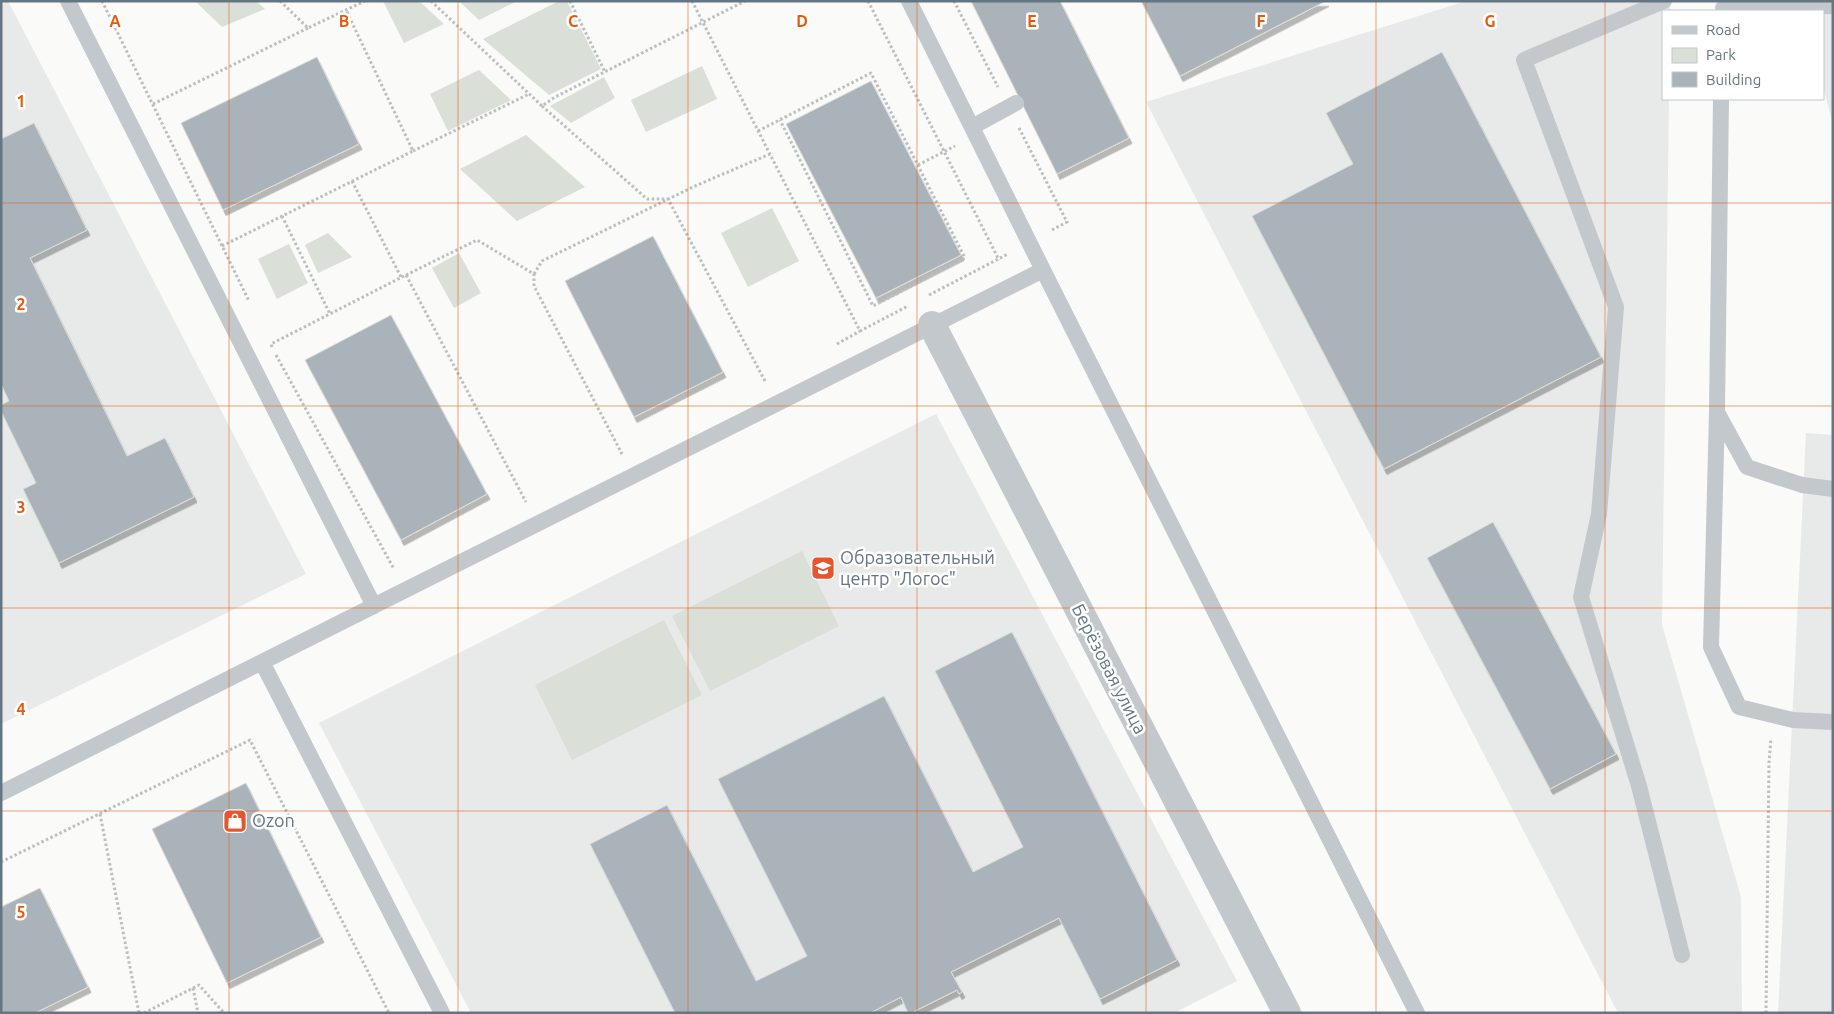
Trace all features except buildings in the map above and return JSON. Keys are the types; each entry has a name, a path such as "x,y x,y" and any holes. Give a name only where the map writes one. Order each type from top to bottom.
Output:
{"street":[{"name":"Берёзовая улица","path":"932,325 1282,1011"}],"lane":[{"path":"68,1 374,606"},
{"path":"909,1 1417,1013"},
{"path":"1664,1 1524,60 1616,307 1599,514 1581,597 1638,786 1682,956"},
{"path":"1723,7 1833,6"},
{"path":"1721,100 1711,647 1739,707 1793,720 1833,722"},
{"path":"974,131 1012,106"},
{"path":"1,793 1043,270"},
{"path":"1716,412 1747,467 1802,485 1833,490"},
{"path":"262,662 442,1013"}],"path":[{"path":"102,1 253,308"},
{"path":"280,1 308,28"},
{"path":"153,104 365,1"},
{"path":"430,1 542,106 647,199 668,199"},
{"path":"570,1 605,72"},
{"path":"692,1 860,331 912,304"},
{"path":"542,106 745,1"},
{"path":"868,1 1012,285"},
{"path":"921,300 1067,222 1012,106 954,1"},
{"path":"346,10 413,151"},
{"path":"758,131 871,73 965,258 873,306 780,120"},
{"path":"222,246 529,94"},
{"path":"918,165 944,151 974,131"},
{"path":"622,454 534,286 534,274 542,261 668,199 770,154"},
{"path":"352,181 401,277"},
{"path":"668,199 765,381"},
{"path":"282,216 330,314"},
{"path":"394,569 270,344 477,240 534,274"},
{"path":"406,275 526,502"},
{"path":"1766,1013 1768,762 1772,715"},
{"path":"1,862 250,740 389,1013"},
{"path":"100,814 138,1013"},
{"path":"144,1013 199,985 224,1013"},
{"path":"193,988 198,1013"}],"shaded area":[{"path":"1,1 8,1 306,574 1,724"},
{"path":"1466,1 1670,1 1670,10 1662,10 1662,100 1669,100 1662,625 1741,897 1742,1013 1618,1013 1146,102"},
{"path":"1833,1 1833,124 1824,91 1824,10"},
{"name":"Образовательный центр \"Логос\"","path":"936,414 1237,981 1174,1013 471,1013 319,723"},
{"path":"1806,433 1833,435 1833,1013 1778,1013"}],"green space":[{"path":"195,1 256,1 265,9 222,27"},
{"path":"383,1 419,1 444,24 404,43"},
{"path":"459,1 517,1 479,20"},
{"path":"559,1 567,1 601,69 549,95 483,39"},
{"path":"702,66 717,99 646,132 631,100"},
{"path":"479,70 511,100 448,131 430,94"},
{"path":"604,77 615,98 571,123 550,106"},
{"path":"526,135 585,187 517,221 460,169"},
{"path":"772,208 799,261 748,287 721,233"},
{"path":"328,233 352,257 318,273 305,245"},
{"path":"289,244 308,283 277,299 258,259"},
{"path":"459,253 481,293 454,308 432,268"},
{"path":"802,551 839,626 710,691 672,616"},
{"path":"664,620 702,695 572,760 535,685"}],"place":[{"name":"Образовательный центр \"Логос\"","path":"823,568"},
{"name":"Ozon","path":"235,821"}]}
